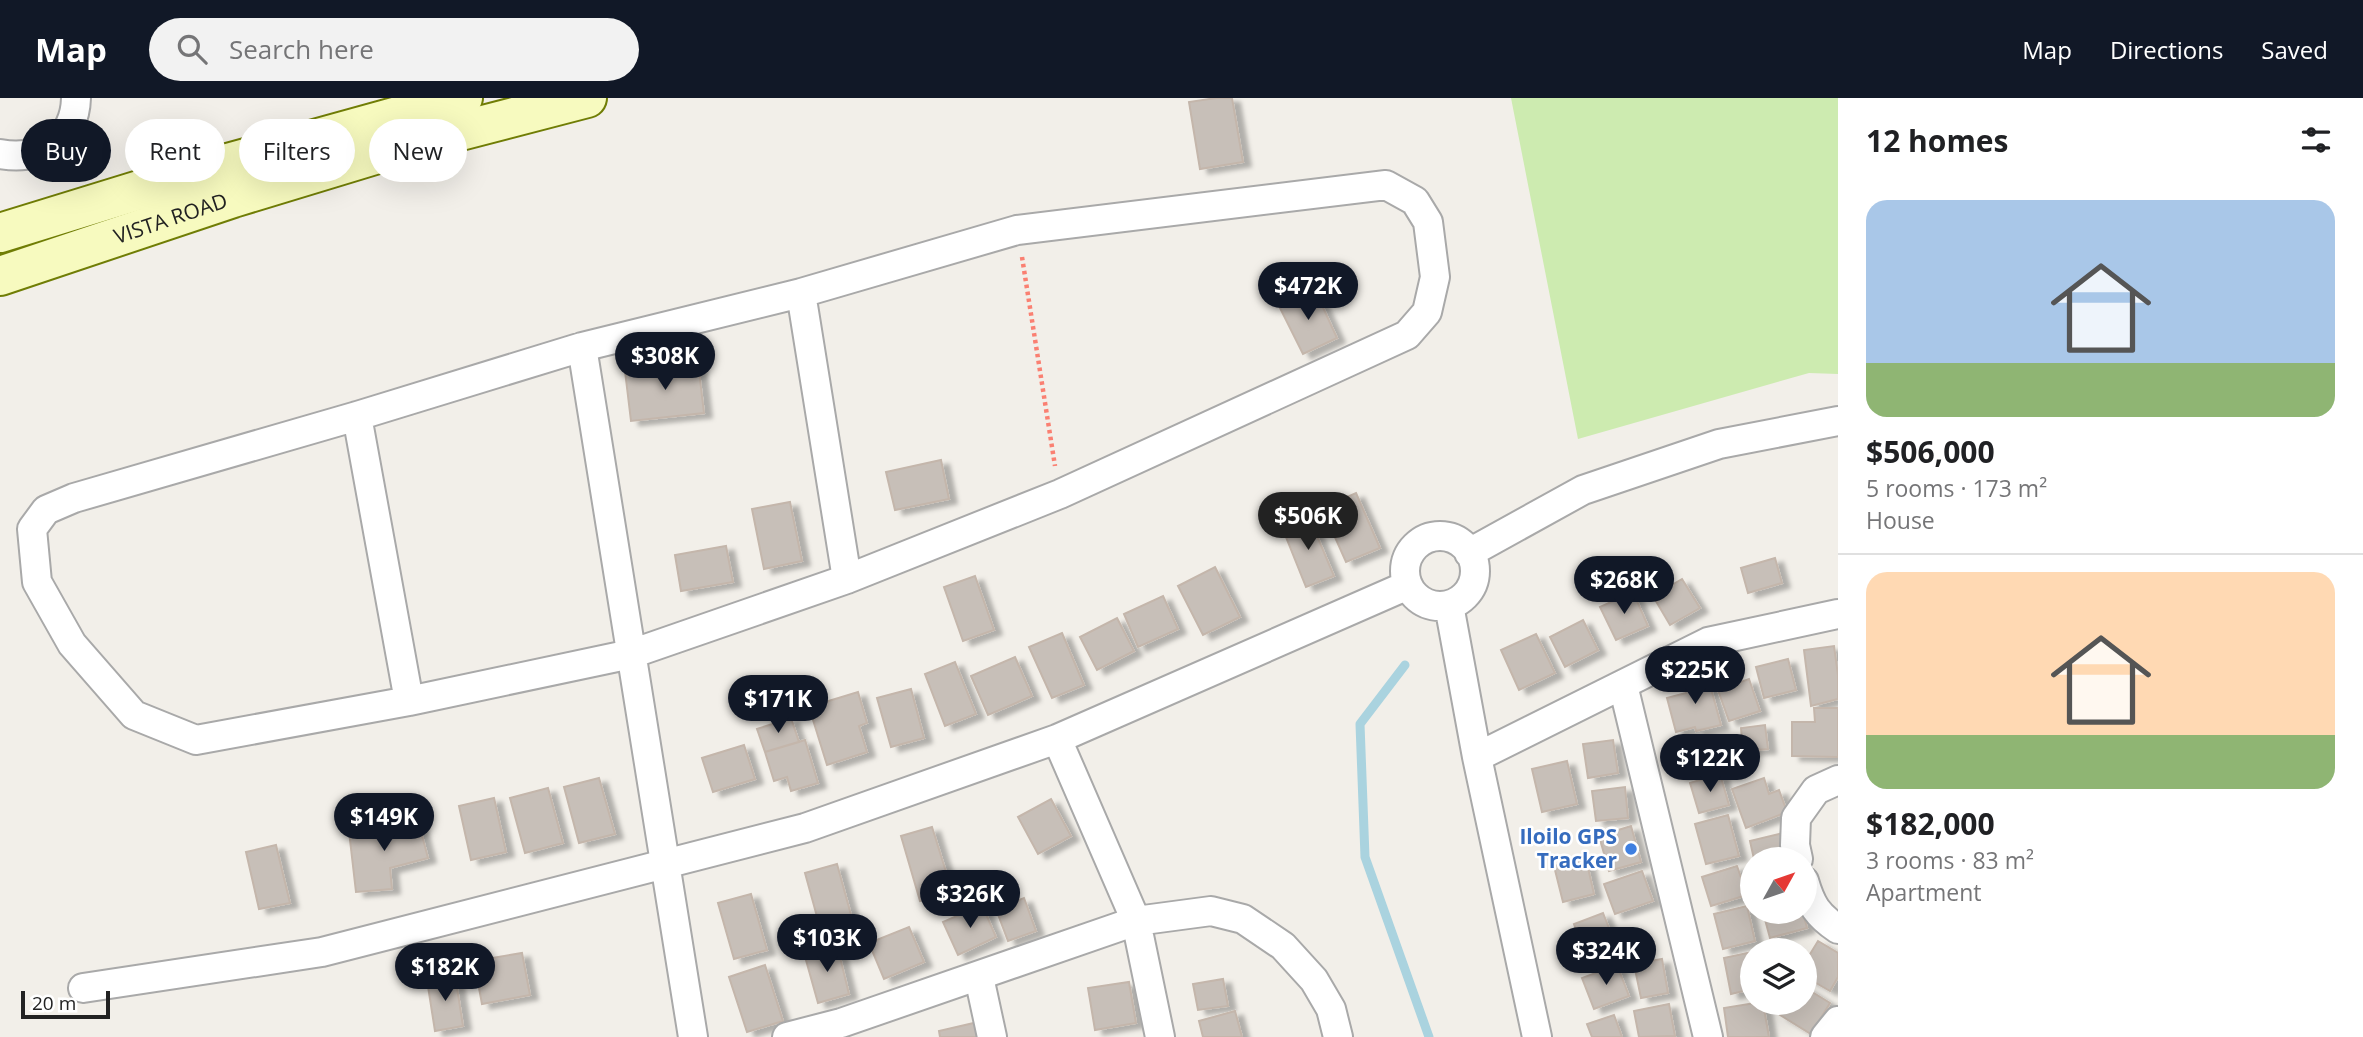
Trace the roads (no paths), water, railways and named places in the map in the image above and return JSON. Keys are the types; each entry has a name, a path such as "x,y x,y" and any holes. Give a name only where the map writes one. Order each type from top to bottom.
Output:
{"street":[{"path":"0,154 20,157 39,153 56,142 69,128 76,110 76,98"},
{"name":"VISTA ROAD","path":"426,119 463,98"},
{"name":"VISTA ROAD","path":"465,119 584,98"},
{"name":"VISTA ROAD","path":"0,233 43,219 228,181 369,140"},
{"name":"VISTA ROAD","path":"0,276 55,259 228,181"},
{"path":"1386,185 1415,201 1429,222 1435,277 1427,312 1407,335 1060,494 847,579 631,654 409,701 196,740 134,715 72,644 37,582 32,529 46,510 74,498 582,347 800,293 1017,230 1386,185"},
{"path":"43,219 55,259"},
{"path":"800,293 847,579"},
{"path":"582,347 693,1037"},
{"path":"357,416 409,701"},
{"path":"1469,553 1583,490 1719,444 1838,421"},
{"path":"1428,538 1451,538 1462,544 1469,553 1474,563 1472,584 1459,600 1438,606 1426,603 1417,597 1408,585 1406,564 1410,553 1428,538"},
{"path":"83,988 322,953 805,828 1057,738 1408,585"},
{"path":"1449,605 1477,757 1537,1037"},
{"path":"1477,757 1708,642 1838,614"},
{"path":"1623,685 1709,1037"},
{"path":"1057,738 1136,922 1160,1037"},
{"path":"1795,847 1796,818 1816,790 1838,780"},
{"path":"787,1037 843,1030 979,977 1136,922 1211,911 1243,919 1283,946 1314,979 1331,1009 1338,1037"},
{"path":"1817,912 1826,922 1838,929"},
{"path":"979,977 992,1037"},
{"path":"1825,1037 1838,1021"}],"waterway":[{"path":"1405,665 1360,724 1365,857 1429,1037"}],"place":[{"name":"Iloilo GPS Tracker","path":"1631,849"}]}
